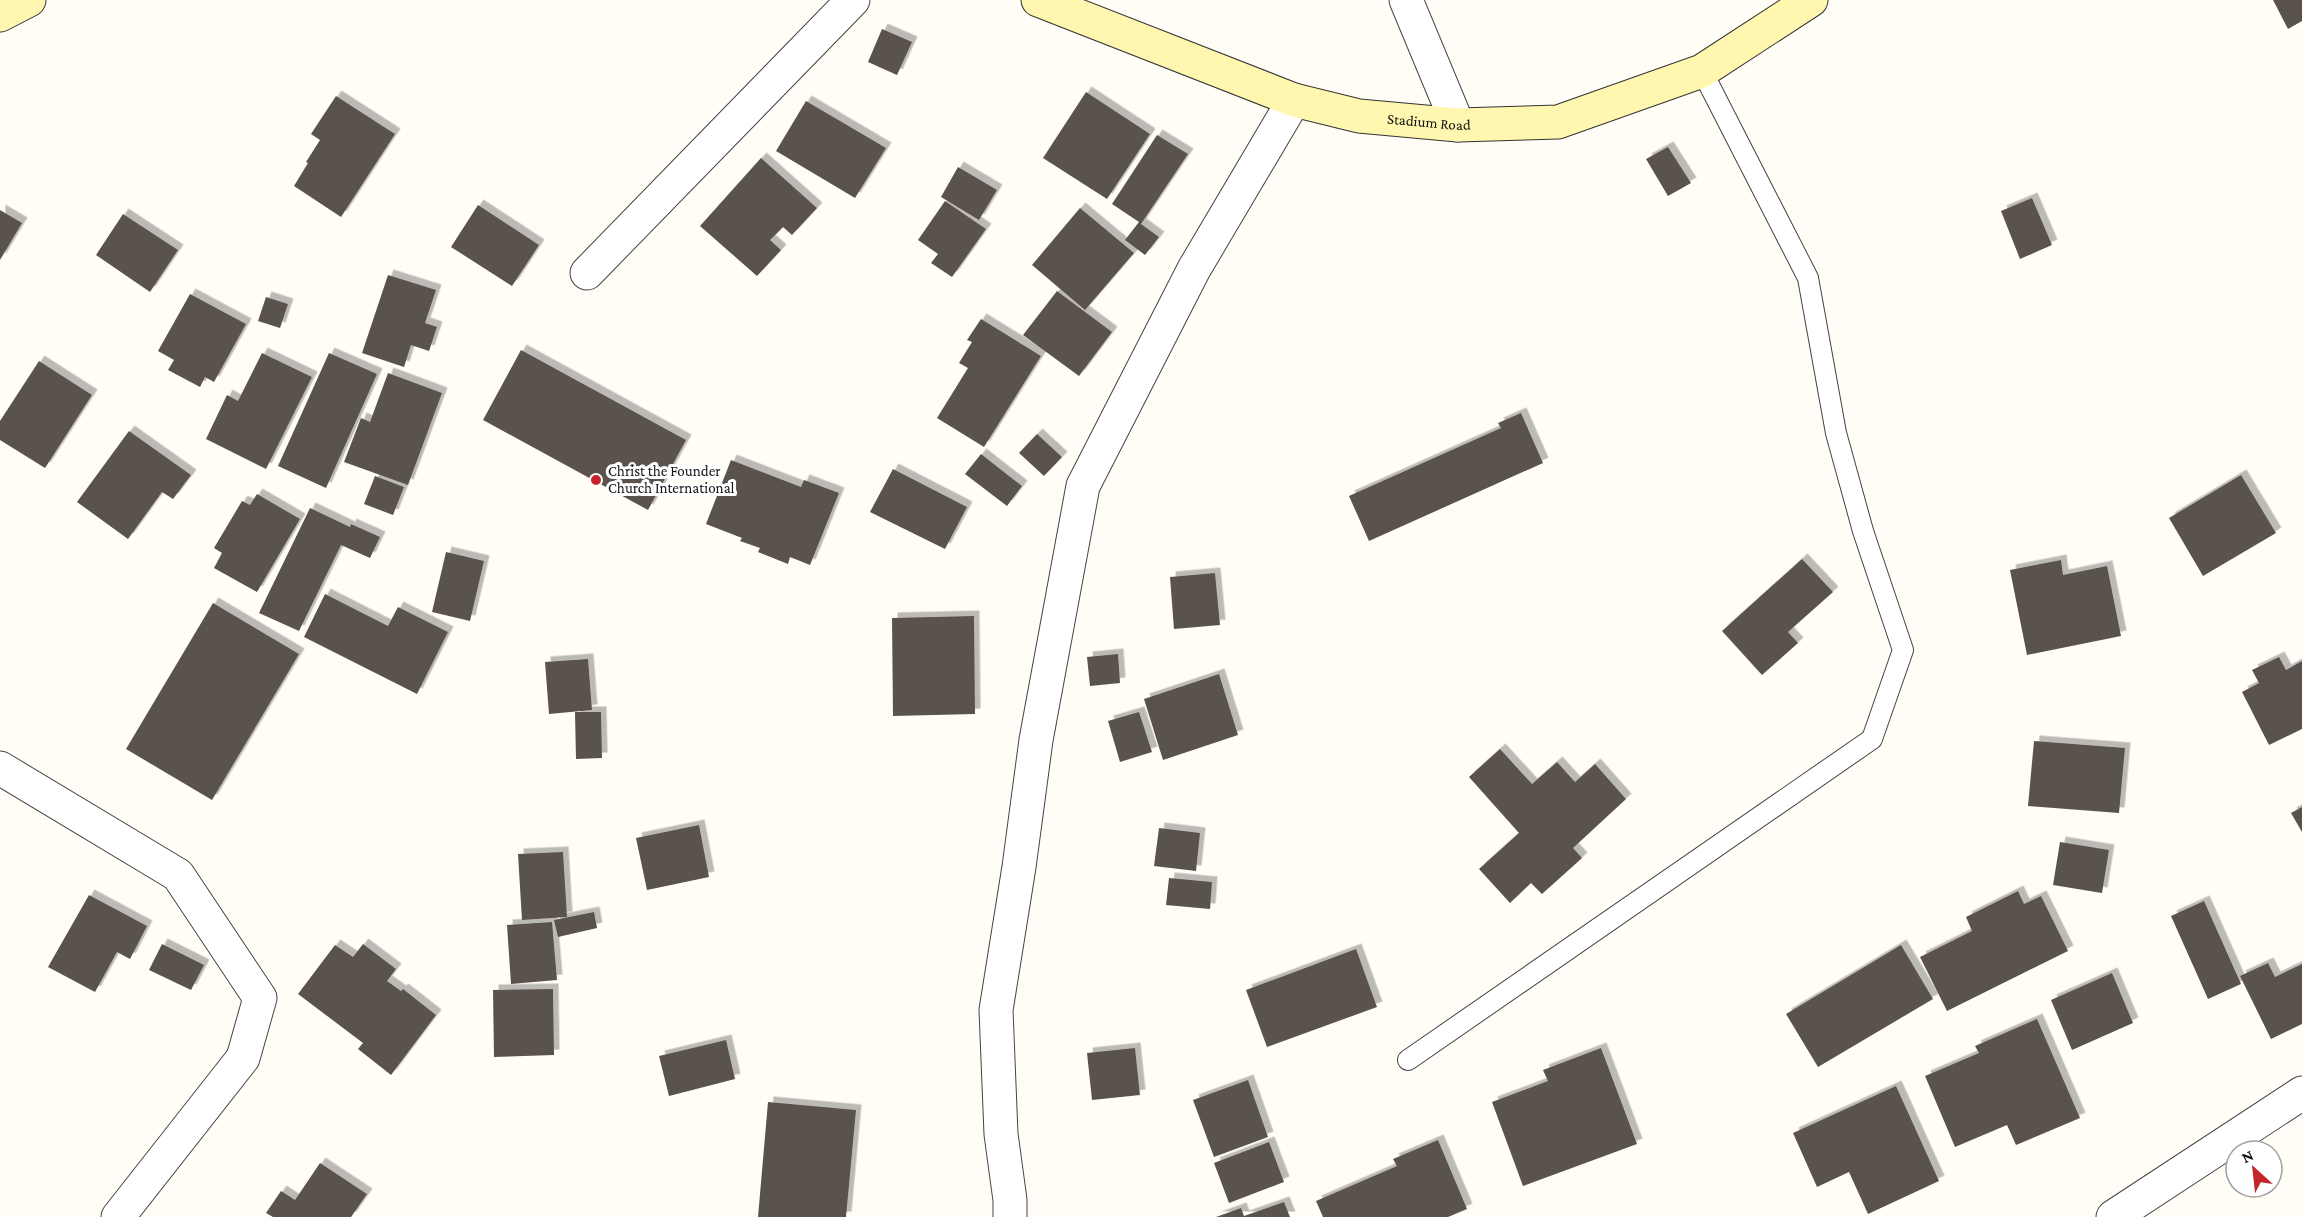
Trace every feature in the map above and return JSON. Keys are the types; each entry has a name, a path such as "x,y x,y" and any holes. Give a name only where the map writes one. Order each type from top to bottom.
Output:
{"main road":[{"path":"0,15 29,0"},
{"name":"Stadium Road","path":"1038,0 1294,100 1359,116 1458,125 1558,122 1702,71 1811,0"}],"street":[{"path":"587,273 853,0"},
{"path":"1406,0 1458,125"},
{"path":"1010,1217 1010,1200 1001,1134 996,1010 1036,740 1083,486 1194,269 1294,100"},
{"path":"0,768 178,875 260,998 243,1058 118,1217"},
{"path":"2113,1217 2302,1093"}],"lane":[{"path":"1408,1060 1872,739 1902,650 1863,531 1836,433 1809,278 1702,71"}],"building":[{"path":"2273,0 2302,0 2302,21 2288,29"},
{"path":"882,29 912,42 897,75 868,62"},
{"path":"1086,92 1150,134 1107,199 1043,158"},
{"path":"336,96 395,134 341,217 294,186 320,140 311,134"},
{"path":"806,101 886,148 855,198 776,151"},
{"path":"1157,135 1188,154 1141,224 1159,237 1145,255 1125,240 1139,222 1112,204"},
{"path":"1668,147 1691,183 1668,196 1646,159"},
{"path":"761,158 817,208 792,235 783,227 770,240 781,250 757,276 700,226"},
{"path":"958,167 997,190 979,220 941,197"},
{"path":"2032,198 2052,245 2020,259 2001,211"},
{"path":"945,201 986,229 952,277 931,263 938,254 918,240"},
{"path":"478,205 539,245 512,286 451,247"},
{"path":"1080,208 1134,253 1085,310 1032,265"},
{"path":"0,210 22,223 0,260"},
{"path":"123,214 178,250 150,292 96,255"},
{"path":"388,275 436,290 425,323 437,327 429,351 411,345 404,367 362,353"},
{"path":"1057,291 1112,332 1079,376 1023,335"},
{"path":"190,294 246,324 214,382 205,377 200,387 168,370 174,360 158,351"},
{"path":"266,297 288,304 280,328 258,321"},
{"path":"981,319 1041,356 984,447 937,418 968,368 959,363 972,342 967,340"},
{"path":"521,350 686,440 648,510 483,420"},
{"path":"262,353 312,377 266,469 206,439 227,395 238,401"},
{"path":"329,353 377,374 326,488 278,466"},
{"path":"39,361 92,395 45,468 0,440 0,421"},
{"path":"388,373 442,393 408,485 344,462 361,418 370,422"},
{"path":"1521,413 1543,463 1369,541 1349,496 1501,428 1498,423"},
{"path":"129,431 191,475 173,499 162,492 128,539 77,502"},
{"path":"1037,434 1062,457 1044,476 1019,453"},
{"path":"981,454 1022,486 1007,506 965,474"},
{"path":"731,460 801,487 804,480 839,493 810,565 790,557 788,564 758,552 760,548 740,541 742,538 706,524"},
{"path":"893,469 967,507 945,549 870,512"},
{"path":"2241,475 2276,533 2203,576 2169,518"},
{"path":"375,476 404,487 393,515 364,504"},
{"path":"257,494 300,519 257,592 214,568 222,553 214,548 242,501 250,505"},
{"path":"310,508 350,527 351,524 380,537 370,558 341,545 299,631 259,613"},
{"path":"446,552 484,561 470,621 432,612"},
{"path":"1802,559 1833,592 1788,632 1798,643 1762,675 1722,631"},
{"path":"2061,560 2063,575 2107,566 2121,636 2027,655 2010,570"},
{"path":"1215,573 1220,625 1174,629 1170,577"},
{"path":"325,594 388,626 398,607 448,632 417,694 304,637"},
{"path":"213,603 299,654 212,800 126,749"},
{"path":"974,616 975,714 893,716 892,618"},
{"path":"1118,654 1120,683 1090,686 1087,657"},
{"path":"2279,657 2286,670 2302,661 2302,729 2269,745 2242,692 2259,683 2252,670"},
{"path":"588,659 592,710 549,714 545,662"},
{"path":"1219,674 1238,735 1163,760 1144,699"},
{"path":"575,712 601,712 602,758 576,759"},
{"path":"1139,712 1152,752 1120,762 1108,721"},
{"path":"2034,741 2125,748 2119,813 2028,806"},
{"path":"1500,749 1532,784 1557,762 1575,782 1595,764 1626,799 1573,848 1582,858 1542,894 1531,883 1510,903 1479,869 1519,833 1469,777"},
{"path":"2302,807 2302,832 2291,813"},
{"path":"699,825 709,877 647,890 636,838"},
{"path":"1159,828 1200,833 1196,871 1154,866"},
{"path":"2060,842 2109,850 2102,893 2053,885"},
{"path":"563,852 567,917 522,920 518,854"},
{"path":"1169,878 1212,882 1210,909 1166,905"},
{"path":"2018,891 2024,904 2041,896 2068,951 1947,1011 1920,957 1972,931 1966,917"},
{"path":"89,895 147,926 130,959 117,952 95,992 48,967"},
{"path":"2204,901 2241,984 2208,999 2171,916"},
{"path":"594,912 597,928 558,937 554,920"},
{"path":"552,922 557,980 511,984 507,925"},
{"path":"162,944 204,965 191,990 149,970"},
{"path":"363,944 396,969 387,981 401,991 403,989 436,1015 391,1075 358,1049 363,1043 298,994 335,945 353,957"},
{"path":"1901,945 1933,999 1818,1067 1786,1014"},
{"path":"1356,949 1377,1007 1267,1047 1246,990"},
{"path":"2268,963 2275,977 2302,964 2302,1024 2271,1039 2240,976"},
{"path":"2112,973 2133,1023 2072,1050 2051,1000"},
{"path":"553,989 554,1055 494,1057 493,990"},
{"path":"2037,1019 2080,1118 2016,1145 2007,1125 1955,1147 1925,1076 1979,1053 1975,1046"},
{"path":"726,1040 735,1079 669,1096 659,1056"},
{"path":"1135,1048 1140,1095 1092,1100 1087,1053"},
{"path":"1601,1048 1637,1144 1523,1186 1492,1102 1548,1081 1543,1070"},
{"path":"1248,1080 1268,1137 1214,1157 1193,1100"},
{"path":"1896,1086 1939,1181 1868,1214 1849,1172 1817,1187 1793,1133"},
{"path":"768,1102 856,1110 846,1217 758,1217"},
{"path":"1438,1140 1467,1209 1448,1217 1323,1217 1316,1201 1397,1166 1393,1159"},
{"path":"1269,1142 1284,1182 1229,1203 1214,1163"},
{"path":"320,1163 367,1194 351,1217 273,1217 266,1213 281,1191 295,1200"},
{"path":"1284,1202 1290,1217 1216,1217 1241,1208 1244,1216"}],"place":[{"name":"Christ the Founder Church International","path":"596,480"}]}
